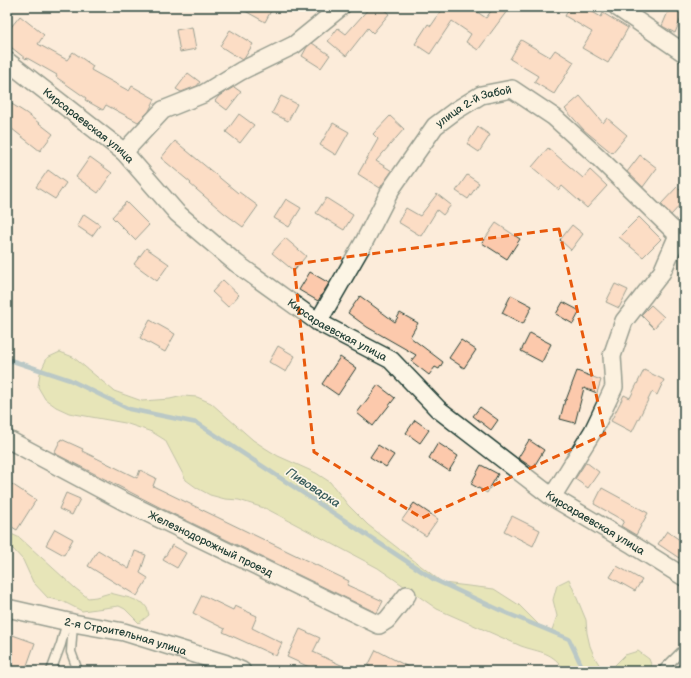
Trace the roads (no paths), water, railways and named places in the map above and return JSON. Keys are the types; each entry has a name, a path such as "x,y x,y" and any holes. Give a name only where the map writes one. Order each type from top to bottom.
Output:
{"street":[{"path":"124,152 163,110 203,94 241,71 294,45 341,7"},
{"path":"617,7 684,53"},
{"name":"Кирсараевская улица","path":"7,61 124,152 178,213 236,263 318,322 391,360 438,409 552,497 684,577"},
{"name":"улица 2-й Забой","path":"318,322 364,242 391,189 435,126 481,95 512,89 554,117 681,232"},
{"path":"552,497 593,431 614,387 612,356 624,321 662,272 681,232"},
{"name":"Железнодорожный проезд","path":"7,439 130,504 379,625 388,620 407,595"},
{"name":"2-я Строительная улица","path":"7,608 124,632 224,663 242,671"}],"lane":[{"path":"51,671 70,622"},
{"path":"70,622 71,652 78,671"},
{"path":"662,671 684,649"}],"waterway":[{"name":"Пивоварка","path":"7,359 70,380 129,409 197,423 435,580 504,612 569,639 584,671"}]}
